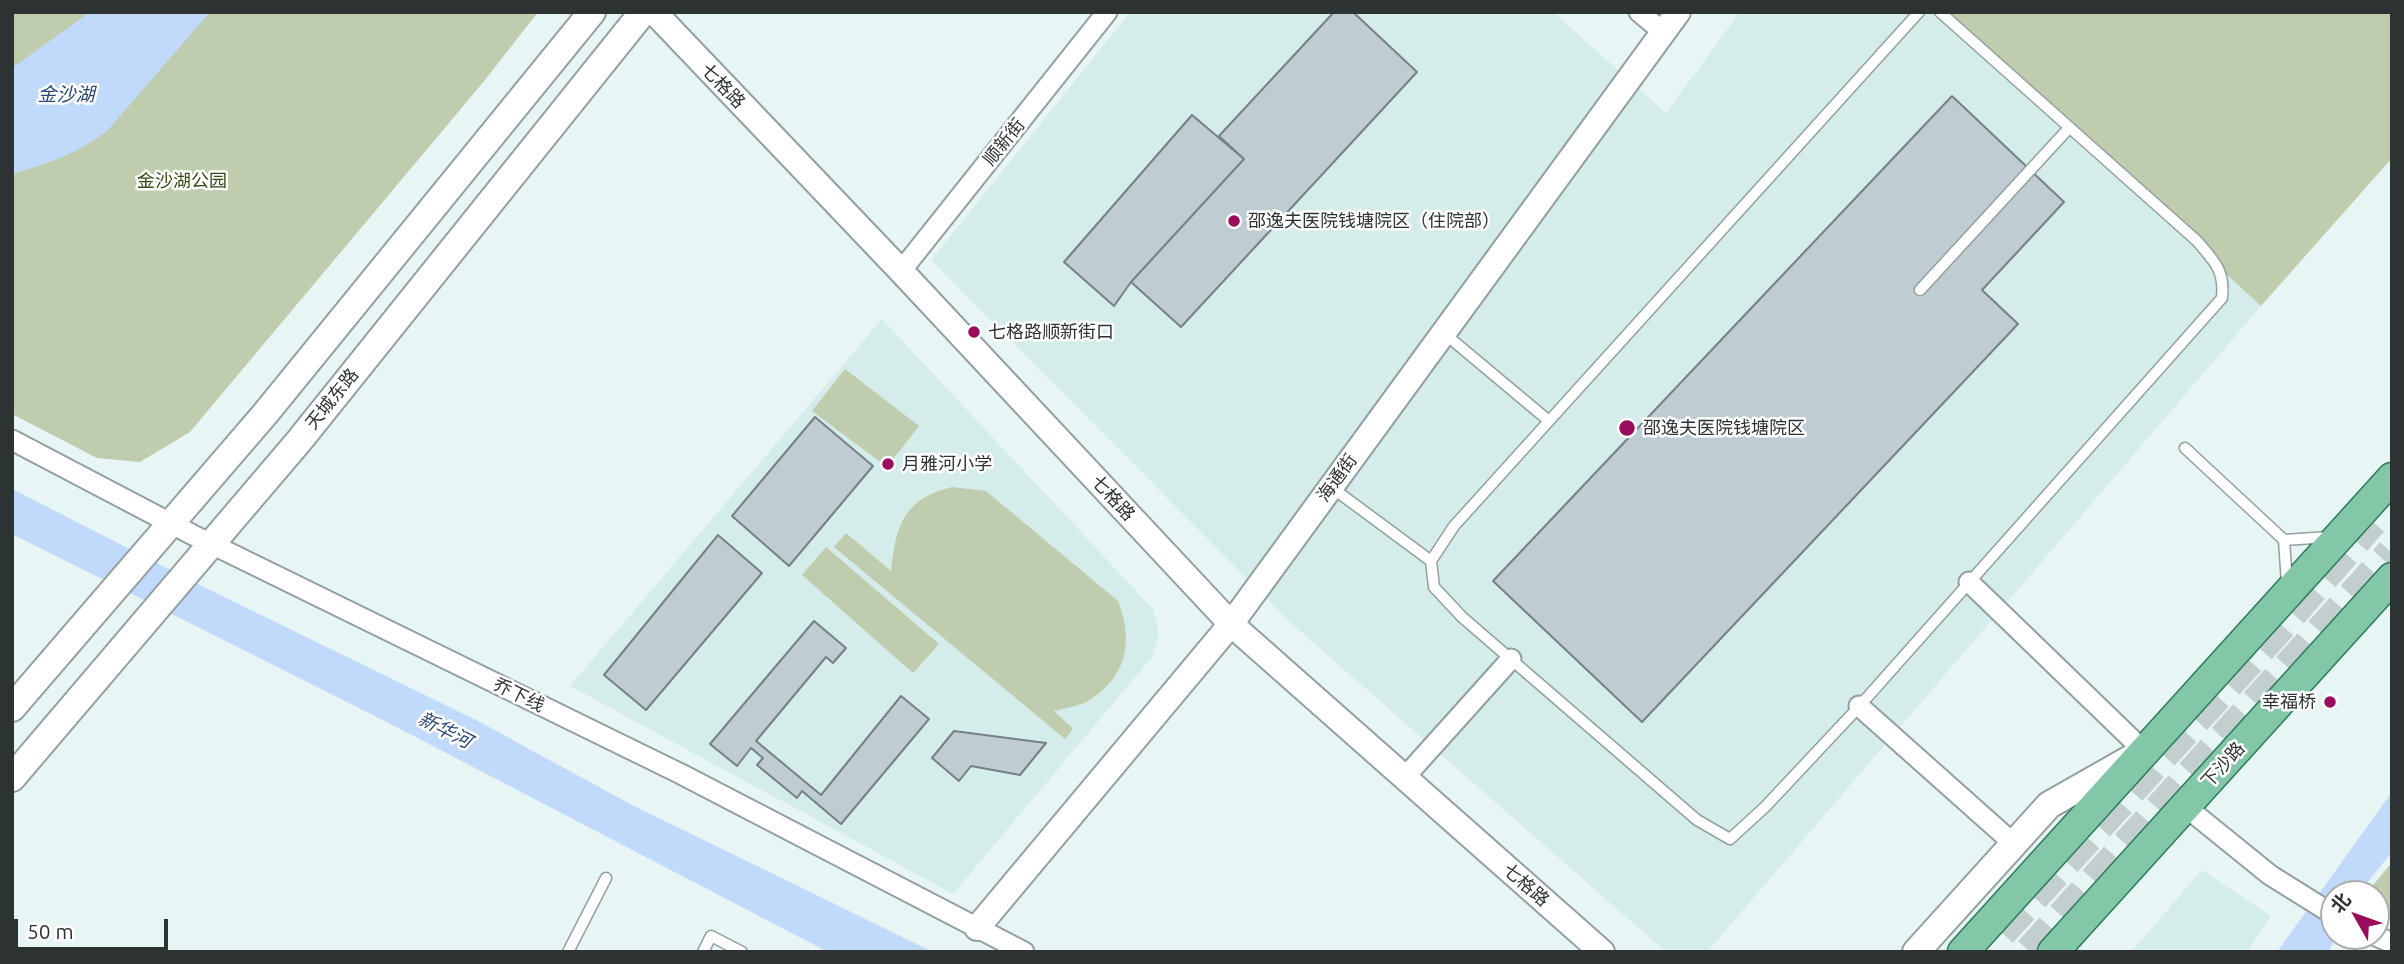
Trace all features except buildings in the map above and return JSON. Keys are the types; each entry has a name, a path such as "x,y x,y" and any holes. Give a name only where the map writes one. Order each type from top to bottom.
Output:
{"main road":[{"path":"12,708 265,414 592,12"},
{"name":"天城东路","path":"12,778 299,441 643,12"},
{"path":"1963,952 2392,478"},
{"name":"下沙路","path":"2053,952 2392,578"},
{"path":"1916,952 2049,805 2144,751"}],"street":[{"name":"七格路","path":"654,12 1231,624 1602,952"},
{"name":"顺新街","path":"901,271 1107,12"},
{"path":"1639,12 1662,32"},
{"name":"海通街","path":"977,928 1231,624 1678,12"},
{"name":"乔下线","path":"12,440 208,551 681,774 1024,952"},
{"path":"1969,582 2144,751"},
{"path":"1405,777 1511,659"},
{"path":"1859,706 2014,844"},
{"path":"2186,807 2270,875 2320,906"}],"lane":[{"path":"1919,12 1454,526 1431,561 1434,587 1462,617 1697,820 1730,839 1765,807 1859,706 2222,298 2224,282 2218,266 2197,241 1940,12"},
{"path":"1920,290 2069,128"},
{"path":"1443,333 1549,421"},
{"path":"2185,448 2284,540 2288,593"},
{"path":"1331,486 1431,561"},
{"path":"2284,540 2339,537"},
{"path":"569,952 606,878"},
{"path":"703,952 711,936 742,952"}],"shaded area":[{"name":"邵逸夫医院钱塘院区","path":"1130,12 1553,12 1666,113 1740,12 1939,12 2261,306 1707,952 1666,952 1292,624 931,260"},
{"name":"月雅河小学","path":"882,319 1153,609 1159,633 1152,657 953,894 570,686"},
{"path":"2202,870 2271,916 2247,952 2131,952"}],"green space":[{"name":"金沙湖公园","path":"12,12 538,12 485,80 190,432 140,462 97,458 12,414"},
{"path":"1939,12 2392,12 2392,158 2261,306"},
{"path":"845,369 919,426 887,467 812,411"},
{"path":"952,487 986,491 1118,601 1123,615 1126,642 1120,667 1113,679 1091,699 1054,711 1073,729 1065,739 834,547 846,533 891,571 900,528 912,507 936,492"},
{"path":"826,547 939,644 913,673 802,575"},
{"path":"2392,862 2392,920 2390,880 2377,880"}],"water":[{"name":"金沙湖","path":"90,12 210,12 108,130 62,157 12,174 12,68"},
{"name":"新华河","path":"12,489 212,591 476,720 632,805 933,952 828,952 381,719 12,534"},
{"path":"2392,792 2392,852 2369,880 2329,880"},
{"path":"2320,892 2320,950 2330,950 2329,952 2277,952"}],"tunnel":[{"path":"2001,932 2274,633 2372,521"},
{"path":"2030,952 2392,553"}],"place":[{"name":"邵逸夫医院钱塘院区（住院部）","path":"1234,221"},
{"name":"七格路顺新街口","path":"974,332"},
{"name":"邵逸夫医院钱塘院区","path":"1627,428"},
{"name":"月雅河小学","path":"888,464"},
{"name":"幸福桥","path":"2330,702"}]}
